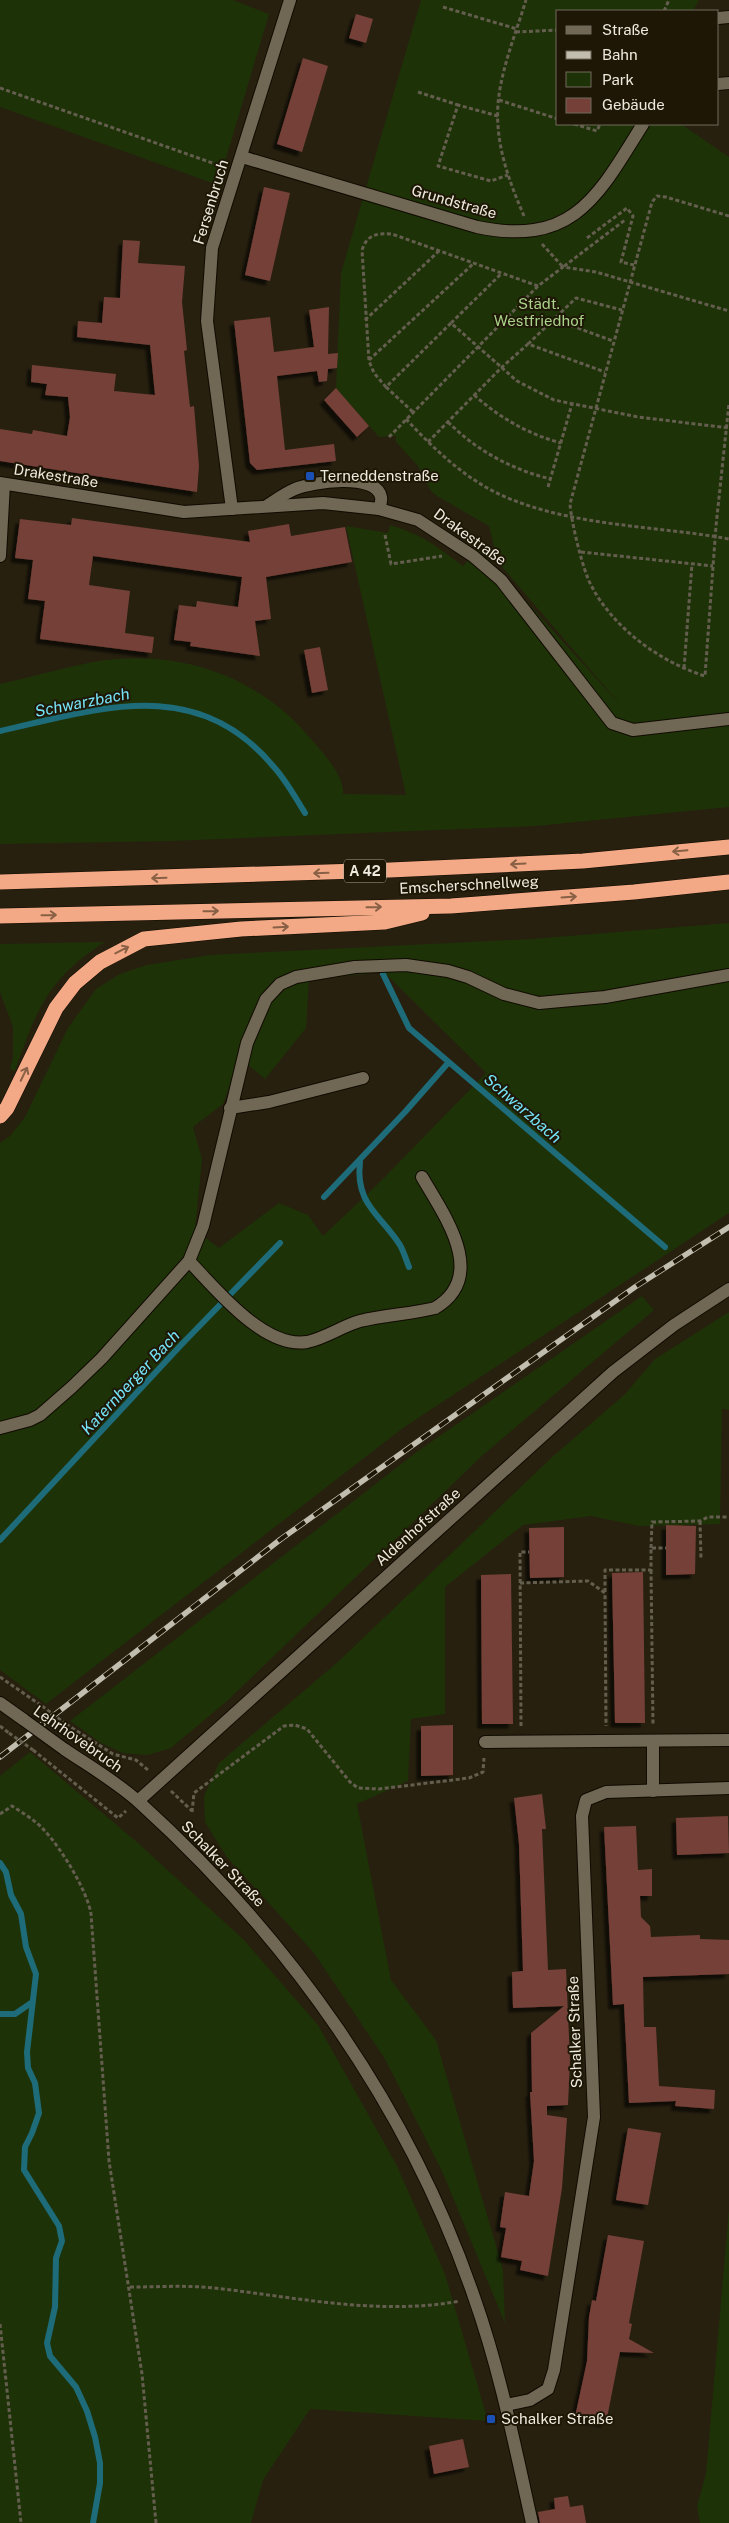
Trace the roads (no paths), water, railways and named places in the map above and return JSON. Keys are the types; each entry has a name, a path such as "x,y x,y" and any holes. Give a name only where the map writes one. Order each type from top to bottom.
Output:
{"highway":[{"name":"Emscherschnellweg","path":"0,882 409,869 583,860 729,846"},
{"name":"Emscherschnellweg","path":"0,916 451,906 634,892 729,882"},
{"path":"0,1116 7,1108 56,1008 75,983 100,962 144,939 240,929 385,922 451,906"}],"street":[{"name":"Fersenbruch","path":"232,509 206,321 212,248 290,0"},
{"name":"Grundstraße","path":"242,157 477,227 503,232 531,232 566,220 589,204 604,187 642,125"},
{"path":"266,506 295,489 311,485 357,481 378,491 381,498 379,509"},
{"name":"Drakestraße","path":"0,556 2,484 184,512 323,503 379,509 418,520 434,529 473,556 501,580 612,723 633,730 729,719"},
{"path":"0,1428 30,1420 40,1415 72,1388 102,1358 188,1261 203,1226 246,1043 266,999 280,984 296,978 355,967 406,965 448,971 512,997 539,1003 605,997 729,975"},
{"path":"230,1108 269,1102 363,1078"},
{"path":"188,1261 252,1323 280,1340 300,1343 320,1338 360,1321 426,1310 446,1302 458,1286 462,1262 450,1225 422,1178"},
{"name":"Aldenhofstraße","path":"138,1801 613,1372 674,1325 729,1289"},
{"name":"Lehrhovebruch","path":"0,1703 138,1801"},
{"path":"485,1742 729,1740"},
{"path":"653,1741 654,1791"},
{"name":"Schalker Straße","path":"506,2405 530,2400 548,2389 554,2370 594,2117 582,1816 586,1800 606,1792 729,1788"},
{"name":"Schalker Straße","path":"138,1801 264,1930 337,2026 402,2135 454,2242 475,2298 506,2405 532,2523"}],"waterway":[{"name":"Schwarzbach","path":"0,731 110,708 145,706 179,709 212,719 243,737 278,771 305,813"},
{"name":"Schwarzbach","path":"383,974 409,1028 665,1247"},
{"name":"Katernberger Bach","path":"324,1197 405,1112 448,1063"},
{"path":"360,1162 359,1176 365,1199 400,1245 409,1267"},
{"name":"Katernberger Bach","path":"0,1540 181,1345 280,1243"},
{"name":"Katernberger Bach","path":"0,1863 6,1872 11,1895 21,1914 26,1947 36,1974 27,2052 28,2068 35,2083 39,2113 25,2147 24,2170 59,2226 62,2241 56,2258 55,2307 47,2343 50,2356 76,2387 87,2411 95,2437 100,2463 100,2483 93,2523"},
{"path":"0,2014 15,2014 31,2003"}],"railway":[{"path":"0,1757 281,1539 635,1287 729,1227"}],"place":[{"name":"Terneddenstraße","path":"310,476"},
{"name":"Schalker Straße","path":"491,2419"}],"park label":[{"name":"Städt. Westfriedhof","path":"539,312"}]}
